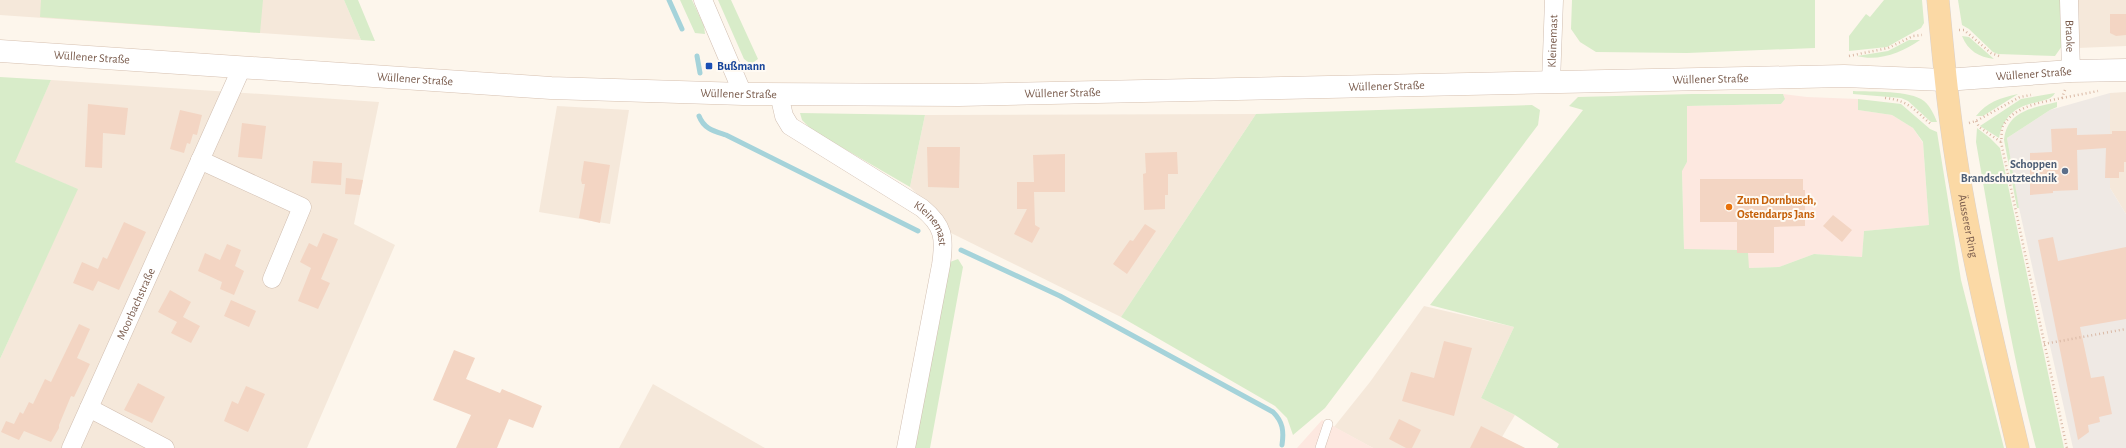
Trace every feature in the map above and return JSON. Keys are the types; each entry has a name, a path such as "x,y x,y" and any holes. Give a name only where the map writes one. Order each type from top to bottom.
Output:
{"main road":[{"name":"Äusserer Ring","path":"1938,0 1945,80 1962,192 1987,321 2018,448"},
{"name":"Wüllener Straße","path":"0,51 551,88 744,94 959,95 1844,76 1945,80 2071,71 2126,70"}],"street":[{"path":"703,0 744,94"},
{"name":"Kleinemast","path":"1551,83 1554,0"},
{"name":"Braoke","path":"2069,0 2071,71"},
{"name":"Moorbachstraße","path":"71,448 242,67"},
{"name":"Kleinemast","path":"779,94 784,116 790,126 917,204 933,217 940,228 943,238 942,260 906,448"},
{"path":"200,160 302,207 272,279"},
{"path":"89,408 165,448"}],"lane":[{"path":"1320,448 1328,424"}],"path":[{"path":"1845,56 1888,48 1913,36 1964,30 1991,53 2000,56"},
{"path":"2062,98 2071,71"},
{"path":"2067,448 2001,142 2003,127 2011,115 2026,107 2104,90"},
{"path":"1976,121 1979,127 2001,142"},
{"path":"2044,344 2126,329"}],"shaded area":[{"path":"0,0 344,0 361,40 0,15"},
{"path":"2077,0 2126,0 2126,46 2078,48"},
{"path":"51,80 379,102 354,224 395,245 307,448 0,448 0,359 77,189 14,162"},
{"path":"2126,92 2126,214 2110,188 2110,93"},
{"path":"2110,93 2110,188 2126,214 2126,448 2073,448 2017,199 2007,138 2050,110"},
{"path":"1783,94 1807,97 1858,99 1858,110 1892,115 1913,128 1923,143 1929,225 1864,231 1862,257 1814,254 1779,267 1748,268 1748,254 1737,250 1684,250 1682,170 1687,162 1687,106 1781,104 1785,99"},
{"path":"557,106 629,110 610,224 539,212"},
{"path":"1256,114 1121,317 951,233 938,215 910,187 925,115"},
{"path":"1424,306 1514,327 1481,398 1515,415 1502,437 1525,448 1373,448 1334,427 1370,382"},
{"path":"653,384 765,448 619,448"},
{"path":"1322,420 1373,448 1297,448"}],"green space":[{"path":"41,0 263,0 260,33 40,17"},
{"path":"344,0 358,0 375,41 361,40"},
{"path":"680,0 692,0 704,26 705,34 695,33"},
{"path":"718,0 731,0 758,59 751,64 744,59"},
{"path":"1572,0 1815,0 1815,48 1687,53 1596,52 1580,42 1571,29"},
{"path":"1884,0 1922,0 1924,23 1921,28 1887,47 1849,51 1849,36 1866,14 1870,17"},
{"path":"1958,0 2060,0 2060,10 2064,14 2062,46 2055,56 1998,54 1993,52 1969,29 1962,25"},
{"path":"1962,36 1969,37 1994,59 1979,55 1967,46"},
{"path":"1909,40 1920,40 1890,55 1874,58 1857,56 1888,51"},
{"path":"0,77 51,80 15,162 78,189 0,359"},
{"path":"1853,91 1890,92 1918,97 1928,105 1937,122 1931,122 1908,101 1901,98 1853,94"},
{"path":"2055,93 2045,100 2019,108 2004,124 1999,138 1980,126 2021,99"},
{"path":"1692,94 1783,94 1785,99 1781,104 1687,106 1687,162 1682,171 1684,249 1737,250 1737,253 1748,253 1749,268 1779,267 1814,254 1862,257 1864,231 1929,225 1923,142 1913,128 1892,115 1858,110 1858,99 1901,104 1930,129 1937,132 1961,280 2004,448 1557,448 1559,444 1515,415 1481,398 1514,327 1430,305 1583,110 1569,106 1578,97"},
{"path":"2018,94 1983,116 1976,116 1980,111 1994,101"},
{"path":"2057,102 2057,107 2007,138 2019,208 2017,208 2004,140 2006,130 2010,122 2023,112 2039,106"},
{"path":"1532,105 1540,110 1538,125 1325,408 1293,435 1287,418 1275,406 1121,317 1256,114"},
{"path":"800,113 925,115 910,187 812,130 802,120"},
{"path":"1977,128 2000,148 2064,448 2036,448 2018,372 2003,296 1976,142"},
{"path":"958,259 963,267 930,448 914,448 950,262"}],"building":[{"path":"2110,14 2126,14 2126,35 2116,36 2110,33"},
{"path":"88,104 128,108 125,135 103,133 102,168 85,167"},
{"path":"180,110 202,115 197,135 193,134 190,144 187,143 184,153 170,149"},
{"path":"242,123 266,126 262,159 238,157"},
{"path":"2077,128 2077,135 2112,134 2112,131 2126,131 2126,162 2124,162 2124,172 2119,172 2119,178 2105,178 2106,148 2077,150 2078,190 2053,191 2053,193 2030,195 2030,153 2052,152 2051,129"},
{"path":"927,147 960,147 959,188 928,187"},
{"path":"1177,152 1178,174 1168,174 1168,195 1165,195 1165,209 1144,210 1143,174 1146,173 1145,153"},
{"path":"1065,154 1065,192 1034,192 1035,225 1040,228 1032,243 1014,234 1027,209 1017,209 1017,182 1034,182 1033,155"},
{"path":"313,161 342,163 341,185 311,183"},
{"path":"584,161 610,165 600,223 579,218 585,184 582,184 581,180"},
{"path":"346,178 363,180 360,195 345,194"},
{"path":"1700,179 1803,179 1803,190 1805,190 1805,226 1774,227 1774,253 1737,253 1737,222 1700,222"},
{"path":"1833,215 1852,230 1842,242 1823,226"},
{"path":"124,222 146,232 119,290 98,281 93,291 73,283 82,262 98,269 103,257 107,259"},
{"path":"1145,224 1156,231 1127,274 1113,264 1130,240 1133,241"},
{"path":"323,233 338,239 321,279 330,283 318,309 298,301 311,268 300,262 309,243 317,247"},
{"path":"2053,237 2058,261 2126,247 2126,319 2080,327 2091,378 2104,376 2112,414 2099,417 2100,422 2088,425 2089,432 2078,440 2038,240"},
{"path":"227,244 241,250 235,266 244,271 234,295 220,289 222,282 198,271 205,253 220,260"},
{"path":"170,290 191,302 183,317 200,326 191,343 171,333 177,322 158,312"},
{"path":"231,300 256,311 249,327 224,316"},
{"path":"79,324 90,329 77,358 90,364 74,397 71,396 59,428 51,442 24,431 19,440 1,432 6,421 14,424 20,412 23,414 29,402 33,404 45,379 51,382"},
{"path":"1444,341 1472,348 1454,416 1402,401 1411,372 1434,378"},
{"path":"454,350 475,358 466,379 500,393 502,389 542,406 533,428 509,419 497,448 456,448 471,415 433,400"},
{"path":"138,383 165,397 152,423 124,410"},
{"path":"246,386 265,394 248,432 224,421 232,401 238,404"},
{"path":"1399,419 1421,430 1412,448 1406,448 1389,439"},
{"path":"1481,426 1525,448 1470,448"}],"waterway":[{"path":"669,0 682,29"},
{"path":"697,56 700,73"},
{"path":"699,116 704,124 710,129 726,135 918,231"},
{"path":"961,250 1060,296 1273,412 1281,423 1283,435 1282,445"}],"place":[{"name":"Bußmann","path":"709,66"},
{"name":"Schoppen Brandschutztechnik","path":"2065,171"},
{"name":"Zum Dornbusch, Ostendarps Jans","path":"1729,207"}]}
